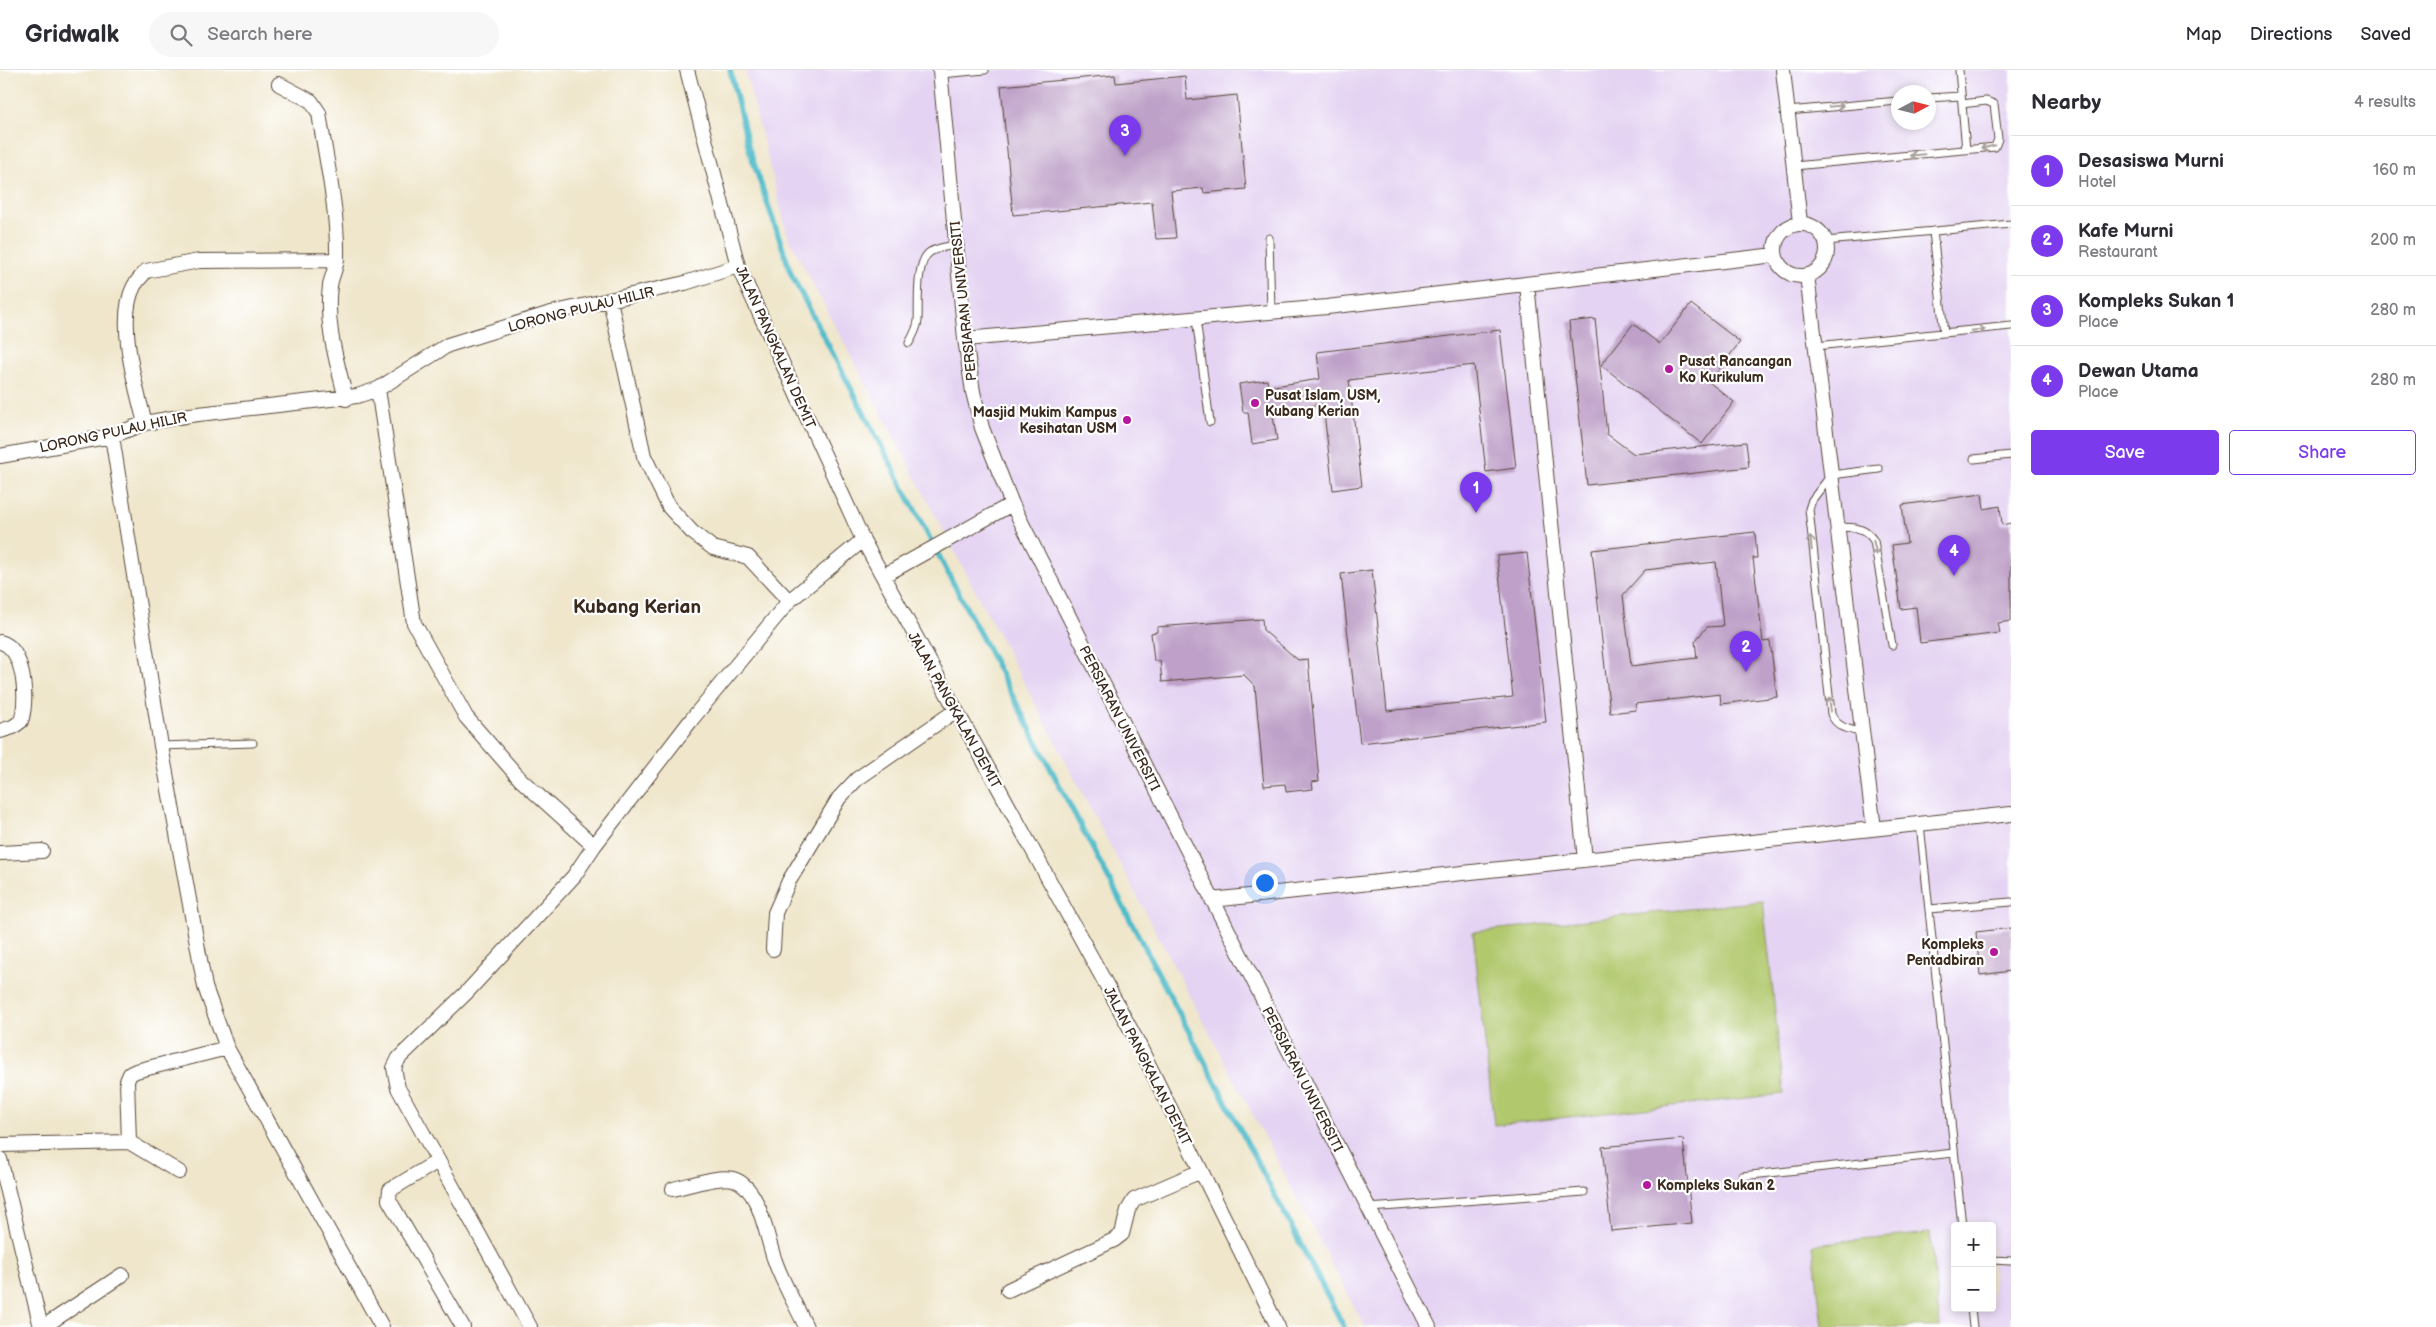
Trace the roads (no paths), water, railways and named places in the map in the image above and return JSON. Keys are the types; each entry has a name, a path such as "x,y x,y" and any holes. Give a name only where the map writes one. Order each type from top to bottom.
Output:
{"street":[{"name":"JALAN PANGKALAN DEMIT","path":"688,70 738,266 863,540 1136,1039 1278,1327"},
{"path":"1783,70 1800,223"},
{"name":"PERSIARAN UNIVERSITI","path":"941,72 965,339 973,392 982,428 1012,504 1429,1327"},
{"path":"279,84 311,101 319,114 336,230 337,260 330,285 329,316 332,344 346,399"},
{"path":"1800,223 1816,228 1826,241 1828,250 1822,266 1807,275 1799,276 1783,270 1775,255 1778,237 1791,225 1800,223"},
{"path":"965,339 1271,312 1775,255"},
{"path":"145,423 132,370 128,331 129,302 134,286 146,271 199,261 337,260"},
{"name":"LORONG PULAU HILIR","path":"0,456 112,436 145,423 288,403 346,399 378,389 448,344 551,313 685,283 738,266"},
{"path":"1807,275 1874,829"},
{"path":"1527,284 1584,860"},
{"path":"610,300 644,456 669,507 692,532 713,548 748,557 789,601"},
{"path":"378,389 414,623 466,717 520,779 594,846"},
{"path":"112,436 161,746 205,987 227,1048 382,1327"},
{"path":"883,576 1012,504"},
{"path":"530,1327 398,1088 394,1068 399,1058 466,993 574,876 594,846 692,719 789,601 863,540"},
{"path":"0,642 14,651 19,660 24,704 21,721 13,727 0,730"},
{"path":"774,949 775,913 785,889 839,798 857,779 955,711"},
{"path":"1212,900 2011,814"},
{"path":"0,853 42,851"},
{"path":"128,1142 127,1081 130,1074 227,1048"},
{"path":"0,1144 128,1142 179,1172"},
{"path":"0,1159 42,1327 122,1275"},
{"path":"438,1161 390,1190 389,1200 463,1327"},
{"path":"1008,1290 1114,1240 1122,1234 1128,1210 1134,1200 1201,1171"},
{"path":"673,1189 721,1179 732,1179 744,1184 758,1204 775,1262 806,1327"}],"lane":[{"path":"941,72 985,70"},
{"path":"1959,70 1966,150"},
{"path":"1794,166 1995,147 1998,139 1994,104 1986,101 1936,98"},
{"path":"1788,111 1891,102"},
{"path":"1826,241 2011,224"},
{"path":"1933,231 1944,333"},
{"path":"1269,238 1271,312"},
{"path":"910,343 916,330 918,287 926,257 929,253 936,250 957,244"},
{"path":"1196,319 1210,422"},
{"path":"1816,346 2011,326"},
{"path":"1974,458 2011,455"},
{"path":"1862,733 1840,726 1835,722 1831,714 1820,630 1809,509 1812,500 1832,475 1879,469"},
{"path":"1838,526 1859,528 1869,533 1874,541 1892,645"},
{"path":"161,746 253,743"},
{"path":"1920,824 1962,1222"},
{"path":"1929,910 2011,902"},
{"path":"1742,1176 1954,1153"},
{"path":"1369,1208 1584,1192"},
{"path":"1996,1260 2011,1261"},
{"path":"1970,1312 1972,1327"}],"waterway":[{"path":"730,70 749,149 792,276 1344,1327"}],"place":[{"name":"Kompleks Sukan 1","path":"1125,156"},
{"name":"Pusat Rancangan Ko Kurikulum","path":"1669,369"},
{"name":"Pusat Islam, USM, Kubang Kerian","path":"1255,403"},
{"name":"Masjid Mukim Kampus Kesihatan USM","path":"1127,420"},
{"name":"Desasiswa Murni","path":"1476,513"},
{"name":"Dewan Utama","path":"1954,576"},
{"name":"Kafe Murni","path":"1746,672"},
{"name":"Kompleks Pentadbiran","path":"1994,952"},
{"name":"Kompleks Sukan 2","path":"1647,1185"}],"district":[{"name":"Kubang Kerian","path":"637,606"}]}
